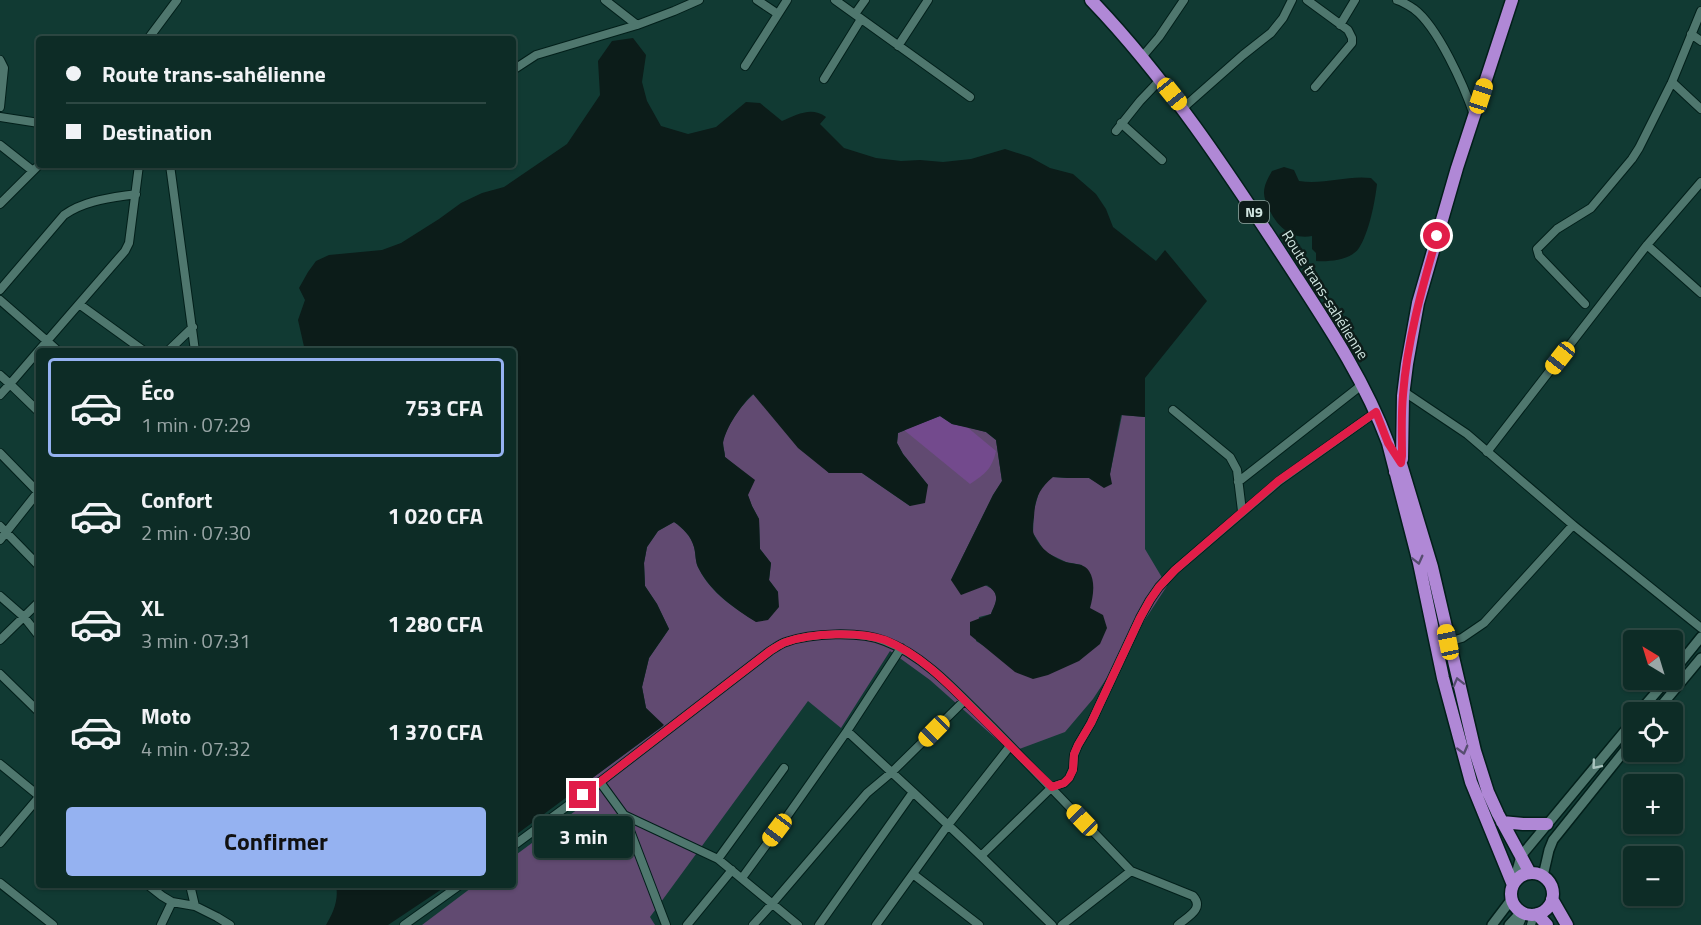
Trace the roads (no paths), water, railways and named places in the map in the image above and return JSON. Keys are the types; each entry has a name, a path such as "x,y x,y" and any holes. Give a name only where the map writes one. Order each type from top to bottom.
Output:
{"highway":[{"name":"Route trans-sahélienne","path":"1091,0 1142,57 1183,108 1283,255 1335,336 1362,384 1398,467 1419,563 1488,792 1530,873"},
{"name":"Route trans-sahélienne","path":"1398,467 1402,456 1403,391 1418,303 1457,168 1512,0"},
{"name":"Route trans-sahélienne","path":"1443,644 1443,678 1471,782 1513,885 1511,900"},
{"path":"1502,822 1547,824"},
{"path":"1513,885 1519,877 1530,873 1543,876 1551,886 1552,899 1567,925"},
{"path":"1528,917 1547,908 1552,899"},
{"path":"1511,900 1528,917 1547,925"}],"street":[{"path":"150,36 177,0"},
{"path":"605,0 637,26"},
{"path":"516,68 537,55 637,26 699,0"},
{"path":"757,0 778,14"},
{"path":"745,66 787,0"},
{"path":"835,0 970,97"},
{"path":"824,79 865,0"},
{"path":"898,46 928,0"},
{"path":"1142,57 1159,37 1184,0"},
{"path":"1183,108 1271,33 1283,18 1292,0"},
{"path":"1307,0 1348,30 1352,38 1352,43 1315,87"},
{"path":"1341,25 1355,0"},
{"path":"1397,0 1415,9 1428,24 1461,81 1475,115"},
{"path":"1585,304 1539,256 1537,249 1557,229 1590,208 1623,171 1639,148 1672,82 1701,11"},
{"path":"1691,34 1701,41"},
{"path":"0,60 4,68 0,108"},
{"path":"1116,131 1160,80"},
{"path":"1672,82 1701,109"},
{"path":"0,117 36,123"},
{"path":"1121,123 1162,160"},
{"path":"0,145 36,168 1,202"},
{"path":"41,348 125,251 131,236 139,168"},
{"path":"170,168 195,348"},
{"path":"1487,452 1647,245 1701,182"},
{"path":"0,290 63,214 84,203 136,194"},
{"path":"1647,245 1701,293"},
{"path":"0,300 55,348"},
{"path":"79,304 140,348"},
{"path":"171,348 193,327"},
{"path":"0,395 36,354"},
{"path":"0,375 36,409"},
{"path":"1238,482 1362,384"},
{"path":"1403,391 1467,434 1573,525 1701,628"},
{"path":"1173,410 1230,457 1235,464 1242,511"},
{"path":"981,856 1052,787 1064,783 1069,778 1078,745 1091,723 1150,600 1175,570 1242,511 1304,462 1376,412"},
{"path":"0,453 36,489"},
{"path":"0,540 3,529 36,495"},
{"path":"1443,644 1470,634 1484,623 1573,525"},
{"path":"3,529 36,563"},
{"path":"0,596 24,617 36,632"},
{"path":"0,640 36,605"},
{"path":"516,844 770,651 784,643 798,639 819,636 869,636 901,648 930,667 1052,787 1131,871 1193,896 1198,904 1197,909 1178,925"},
{"path":"1683,659 1701,637"},
{"path":"741,878 847,731 901,648"},
{"path":"1664,702 1701,658"},
{"path":"0,674 36,709"},
{"path":"1648,702 1658,690"},
{"path":"753,925 867,793 892,772 964,700"},
{"path":"847,731 1052,925"},
{"path":"1513,885 1521,856 1623,733"},
{"path":"876,925 948,825 1010,746"},
{"path":"1543,876 1553,840 1623,753"},
{"path":"0,764 36,794"},
{"path":"718,859 784,768"},
{"path":"600,782 624,815 666,925"},
{"path":"819,925 913,792"},
{"path":"0,843 36,800"},
{"path":"624,815 718,859 798,925"},
{"path":"687,925 732,870"},
{"path":"1062,925 1131,871"},
{"path":"914,874 979,925"},
{"path":"0,883 53,925"},
{"path":"152,888 172,902 195,906 230,925"},
{"path":"191,888 195,906"},
{"path":"404,925 456,888"},
{"path":"1492,925 1511,900"},
{"path":"160,925 172,902"},
{"path":"1509,925 1528,917"}]}
